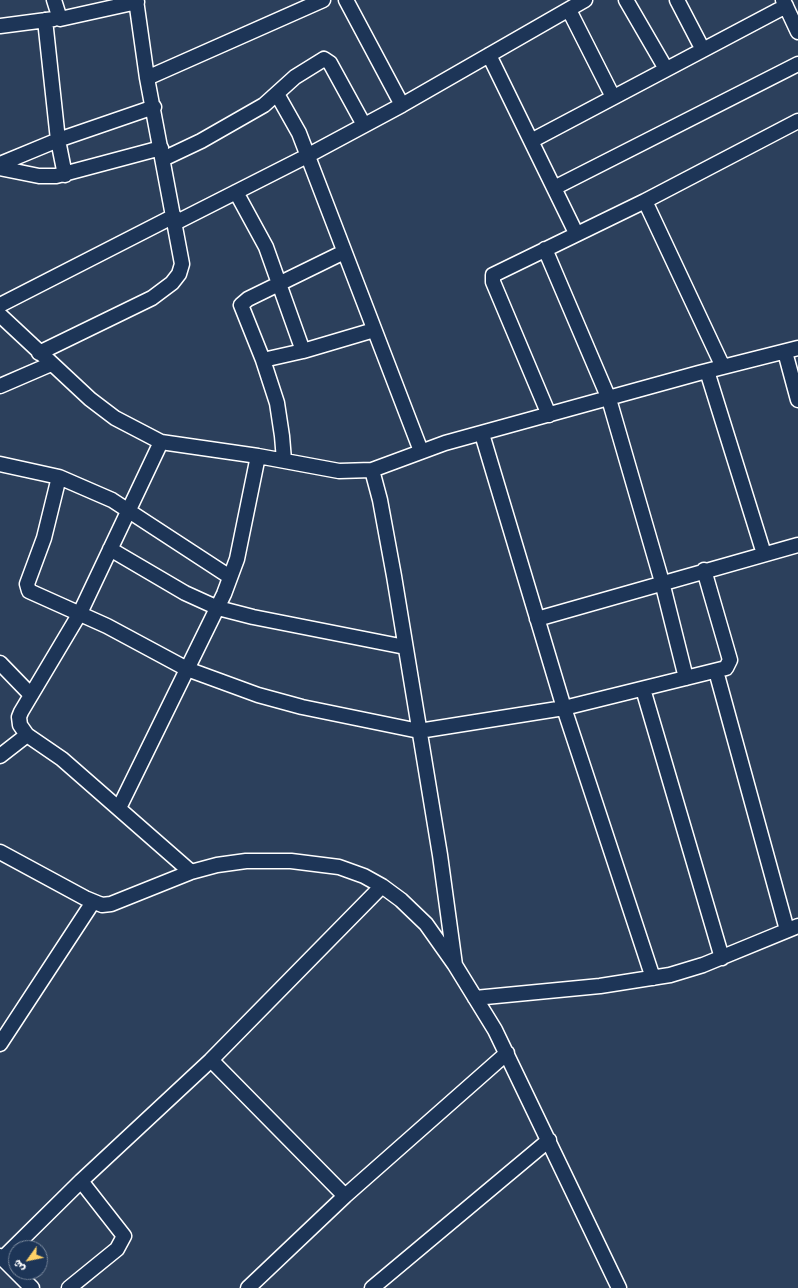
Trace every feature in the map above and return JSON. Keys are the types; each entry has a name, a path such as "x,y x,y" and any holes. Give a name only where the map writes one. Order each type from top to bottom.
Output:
{"street":[{"path":"54,0 60,18"},
{"path":"148,78 323,0"},
{"path":"346,0 402,105"},
{"path":"0,305 236,192 307,156 402,105 585,0"},
{"path":"626,0 666,69"},
{"path":"677,0 703,50"},
{"path":"0,26 60,18 137,1 148,78 182,264 179,274 164,290 152,298 39,353"},
{"path":"531,141 703,50 784,3 798,32"},
{"path":"569,10 613,97"},
{"path":"45,20 58,140 65,175"},
{"path":"489,55 576,233"},
{"path":"0,168 39,176 65,175 162,154 235,123 264,106 295,77 322,60 326,60 336,73 364,125"},
{"path":"554,188 798,64"},
{"path":"277,94 299,132 421,450"},
{"path":"0,164 58,140 154,107"},
{"path":"549,415 492,278 498,272 645,201 798,122"},
{"path":"236,192 266,247 303,351"},
{"path":"645,201 723,367"},
{"path":"545,249 609,398 662,582 686,678"},
{"path":"284,460 277,404 263,360 240,305 248,299 344,252"},
{"path":"0,315 90,399 115,418 161,442 284,460 339,471 372,470 421,450 707,371 791,350 798,400"},
{"path":"263,360 303,351 374,330"},
{"path":"0,386 51,364"},
{"path":"707,371 764,554"},
{"path":"482,434 564,708 653,978"},
{"path":"161,442 80,613 19,717 20,725 27,735 62,759 191,872"},
{"path":"119,808 186,669 218,608 237,559 258,456"},
{"path":"0,464 59,477 112,500 230,577"},
{"path":"372,470 394,576 440,855 455,965"},
{"path":"59,477 44,538 32,568 27,588 30,592 80,613 186,669 258,695 302,707 419,731 564,708 726,668 730,660 704,570"},
{"path":"537,619 704,570 798,546"},
{"path":"110,549 185,593 218,608 253,617 405,647"},
{"path":"0,663 31,695"},
{"path":"475,998 600,986 653,978 703,965 792,928 716,671"},
{"path":"643,689 722,958"},
{"path":"0,756 27,735"},
{"path":"0,852 93,902 102,905 111,904 191,872 217,865 246,861 291,861 339,867 364,876 382,886 401,900 426,924 455,965 475,998 507,1053 619,1288"},
{"path":"32,1288 1,1257 211,1060 382,886"},
{"path":"0,1044 93,902"},
{"path":"248,1288 345,1196 507,1053"},
{"path":"211,1060 345,1196"},
{"path":"372,1288 549,1140"},
{"path":"69,1288 117,1249 124,1236 81,1182"}]}
